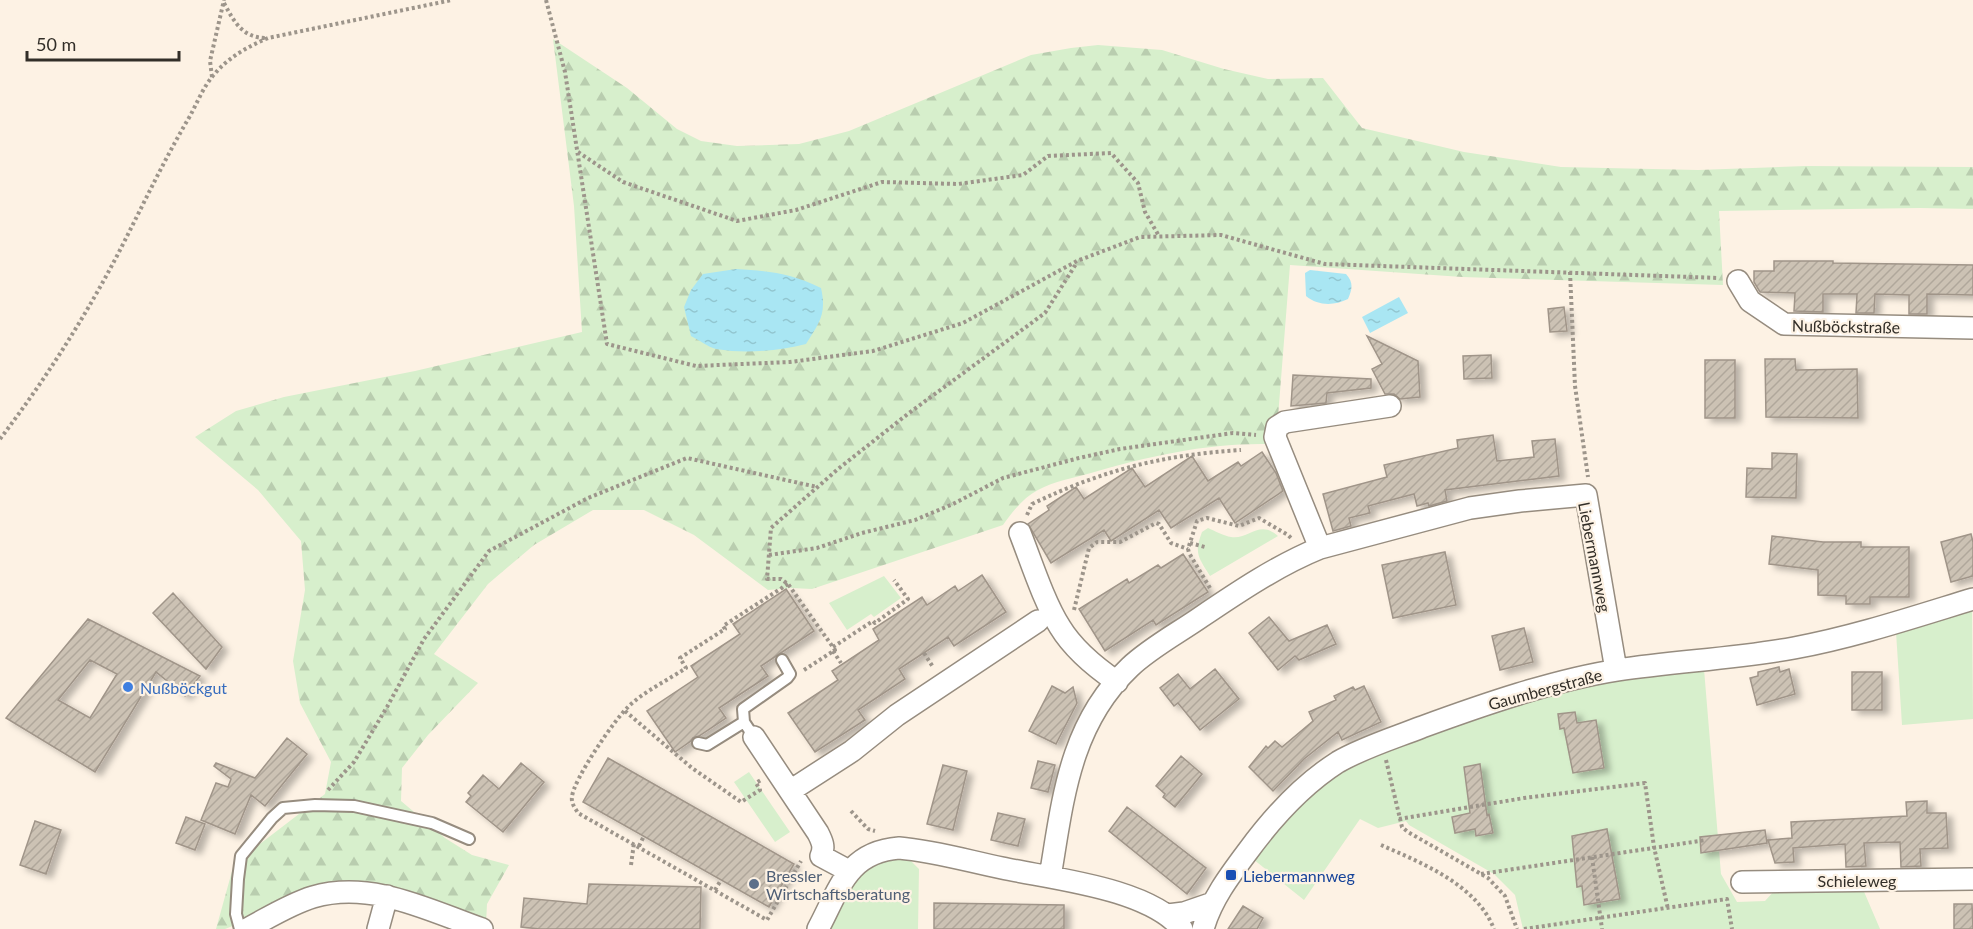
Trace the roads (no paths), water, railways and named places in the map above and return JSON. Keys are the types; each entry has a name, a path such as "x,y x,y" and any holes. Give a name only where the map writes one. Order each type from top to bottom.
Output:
{"street":[{"name":"Nußböckstraße","path":"1738,281 1750,301 1784,324 1973,328"},
{"path":"1311,552 1275,437 1277,427 1285,422 1390,406"},
{"name":"Liebermannweg","path":"1050,877 1072,762 1088,724 1117,682 1131,666 1220,604 1311,552 1470,508 1586,495 1616,670"},
{"path":"1020,533 1059,626 1097,668 1117,682"},
{"name":"Gaumbergstraße","path":"1203,929 1213,903 1269,822 1302,789 1339,762 1383,742 1516,695 1616,670 1792,649 1835,640 1973,599"},
{"path":"790,791 852,751 897,715 1038,621"},
{"path":"749,729 823,841 824,850 821,856 849,871"},
{"path":"818,929 849,871 856,863 877,851 899,848 1050,877 1122,894 1175,922 1184,913 1213,903"},
{"name":"Schieleweg","path":"1742,882 1973,879"},
{"path":"247,929 311,898 332,893 359,891 387,896 482,929"},
{"path":"378,929 387,896"}],"lane":[{"path":"698,743 707,745 749,729 743,709 790,674 782,660"},
{"path":"240,929 236,914 241,856 282,808 315,805 354,806 432,823 469,838"}],"water":[{"path":"736,269 780,274 821,288 823,305 821,318 806,344 773,350 727,351 713,348 691,336 684,307 691,290 703,274"},
{"path":"1310,270 1346,274 1352,286 1348,299 1326,304 1316,302 1306,296 1305,273"},
{"path":"1399,297 1408,313 1370,333 1362,317"}],"place":[{"name":"Nußböckgut","path":"128,687"},
{"name":"Liebermannweg","path":"1231,875"},
{"name":"Bressler Wirtschaftsberatung","path":"754,884"}]}
